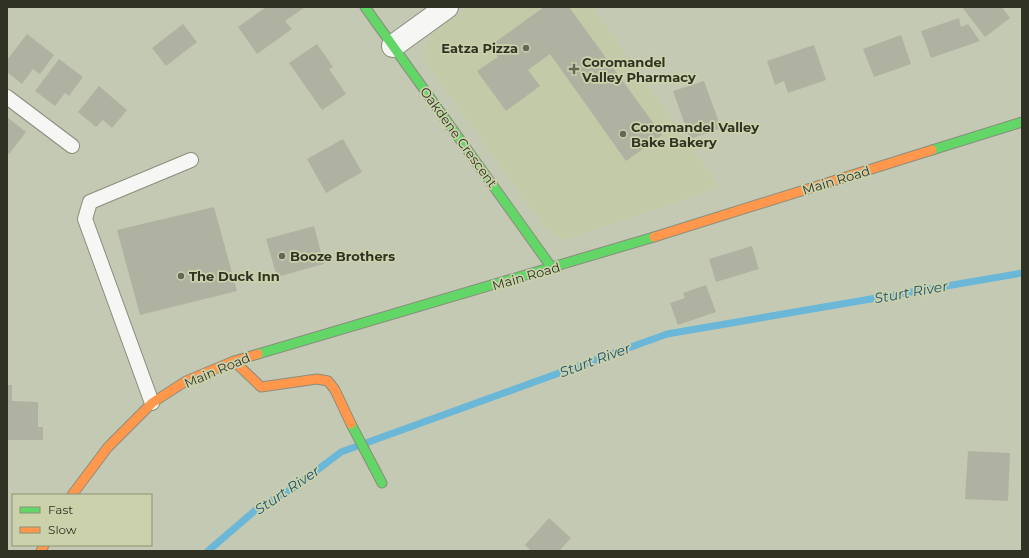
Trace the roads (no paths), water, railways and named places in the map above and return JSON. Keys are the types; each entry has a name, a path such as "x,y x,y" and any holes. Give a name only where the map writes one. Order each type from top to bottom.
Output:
{"main road":[{"name":"Oakdene Crescent","path":"365,7 552,268"},
{"name":"Main Road","path":"73,494 108,447 152,403 186,381 234,361 552,268 1022,122"},
{"path":"234,361 261,387 317,379 328,381 335,390 367,456 382,482"}],"street":[{"path":"393,46 447,7"}],"lane":[{"path":"7,97 72,146"},
{"path":"152,403 85,219 90,202 191,160"}],"waterway":[{"name":"Sturt River","path":"208,551 258,508 295,487 341,452 667,334 1022,273"}],"place":[{"name":"Eatza Pizza","path":"526,48"},
{"name":"Coromandel Valley Pharmacy","path":"574,69"},
{"name":"Coromandel Valley Bake Bakery","path":"623,134"},
{"name":"Booze Brothers","path":"282,256"},
{"name":"The Duck Inn","path":"181,276"}]}
